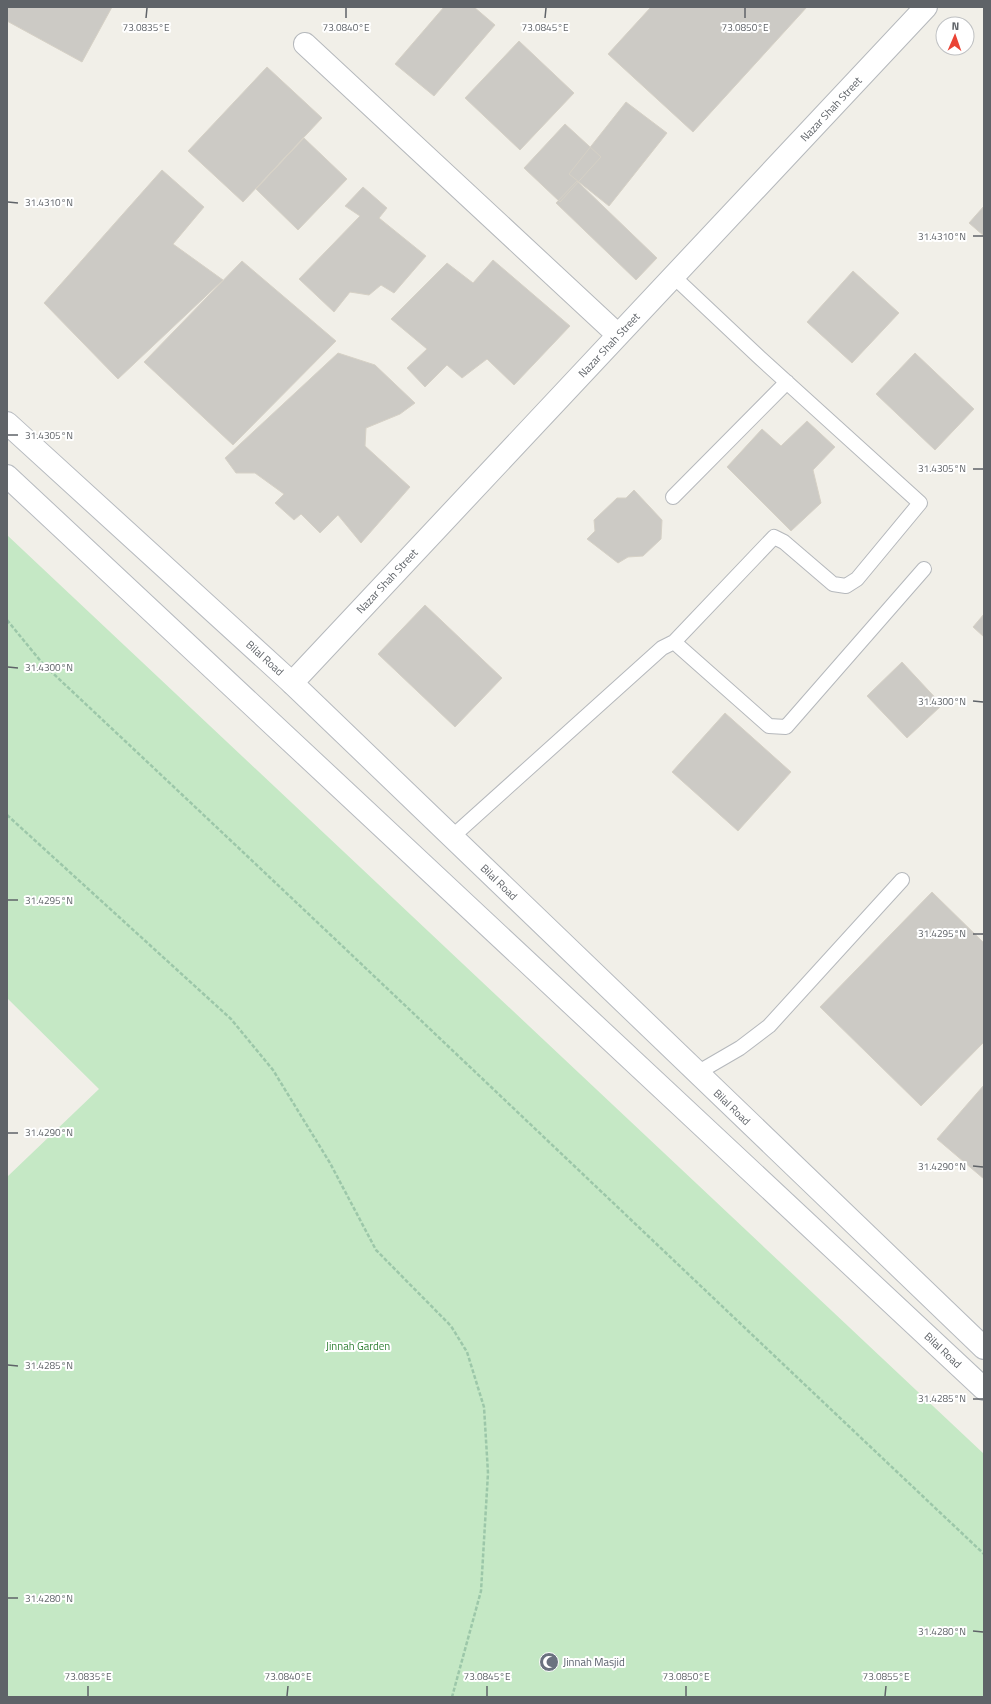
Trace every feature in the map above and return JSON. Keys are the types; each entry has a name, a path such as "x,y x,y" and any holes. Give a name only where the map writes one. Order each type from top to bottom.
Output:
{"main road":[{"name":"Nazar Shah Street","path":"292,683 926,7"},
{"path":"305,44 618,335"},
{"name":"Bilal Road","path":"7,423 292,683 984,1348"},
{"name":"Bilal Road","path":"7,476 984,1389"}],"lane":[{"path":"452,837 662,648 674,642 774,537 784,542 833,584 846,586 857,579 920,503 673,276"},
{"path":"673,497 787,382"},
{"path":"674,642 769,726 786,727 924,569"},
{"path":"697,1073 740,1048 769,1026 902,880"}],"path":[{"path":"7,620 43,664 351,953 594,1186 984,1554"},
{"path":"7,815 231,1020 273,1070 330,1163 376,1250 451,1326 468,1352 484,1407 488,1473 481,1591 452,1697"}],"green space":[{"name":"Jinnah Garden","path":"7,535 984,1454 984,1697 7,1697 7,1177 99,1089 7,998"}],"building":[{"path":"7,7 112,7 82,62 7,21"},
{"path":"444,7 474,7 495,25 434,96 395,64"},
{"path":"651,7 807,7 693,132 608,54"},
{"path":"519,41 574,93 520,150 465,98"},
{"path":"267,67 322,118 243,202 188,151"},
{"path":"626,102 667,133 609,206 569,174"},
{"path":"565,124 601,157 560,202 524,168"},
{"path":"304,138 347,179 298,230 256,189"},
{"path":"162,170 204,207 173,244 223,280 118,379 44,303"},
{"path":"577,181 657,258 636,280 556,203"},
{"path":"363,187 387,208 379,218 426,256 394,293 381,285 369,295 350,292 334,312 299,279 360,216 345,206"},
{"path":"984,206 984,236 969,223"},
{"path":"493,260 570,326 514,385 487,359 462,378 447,365 425,387 407,368 427,349 391,319 447,263 473,283"},
{"path":"242,261 336,341 233,445 144,362"},
{"path":"853,271 899,313 852,363 807,322"},
{"path":"338,353 375,365 415,403 400,414 366,428 365,446 410,487 361,543 338,515 320,533 301,514 294,520 275,503 284,494 255,473 236,473 225,458"},
{"path":"915,353 974,409 935,450 876,394"},
{"path":"807,421 835,447 813,470 821,503 791,531 727,467 762,429 781,446"},
{"path":"634,490 662,520 661,539 643,556 628,557 618,563 587,539 595,531 594,520 617,498 626,498"},
{"path":"425,605 502,678 455,727 378,654"},
{"path":"984,614 984,637 973,627"},
{"path":"902,662 942,705 907,738 867,696"},
{"path":"725,713 791,772 738,831 672,772"},
{"path":"932,892 984,943 984,1042 921,1106 820,1007"},
{"path":"984,1085 984,1179 937,1139"}],"place":[{"name":"Jinnah Masjid","path":"549,1662"}]}
